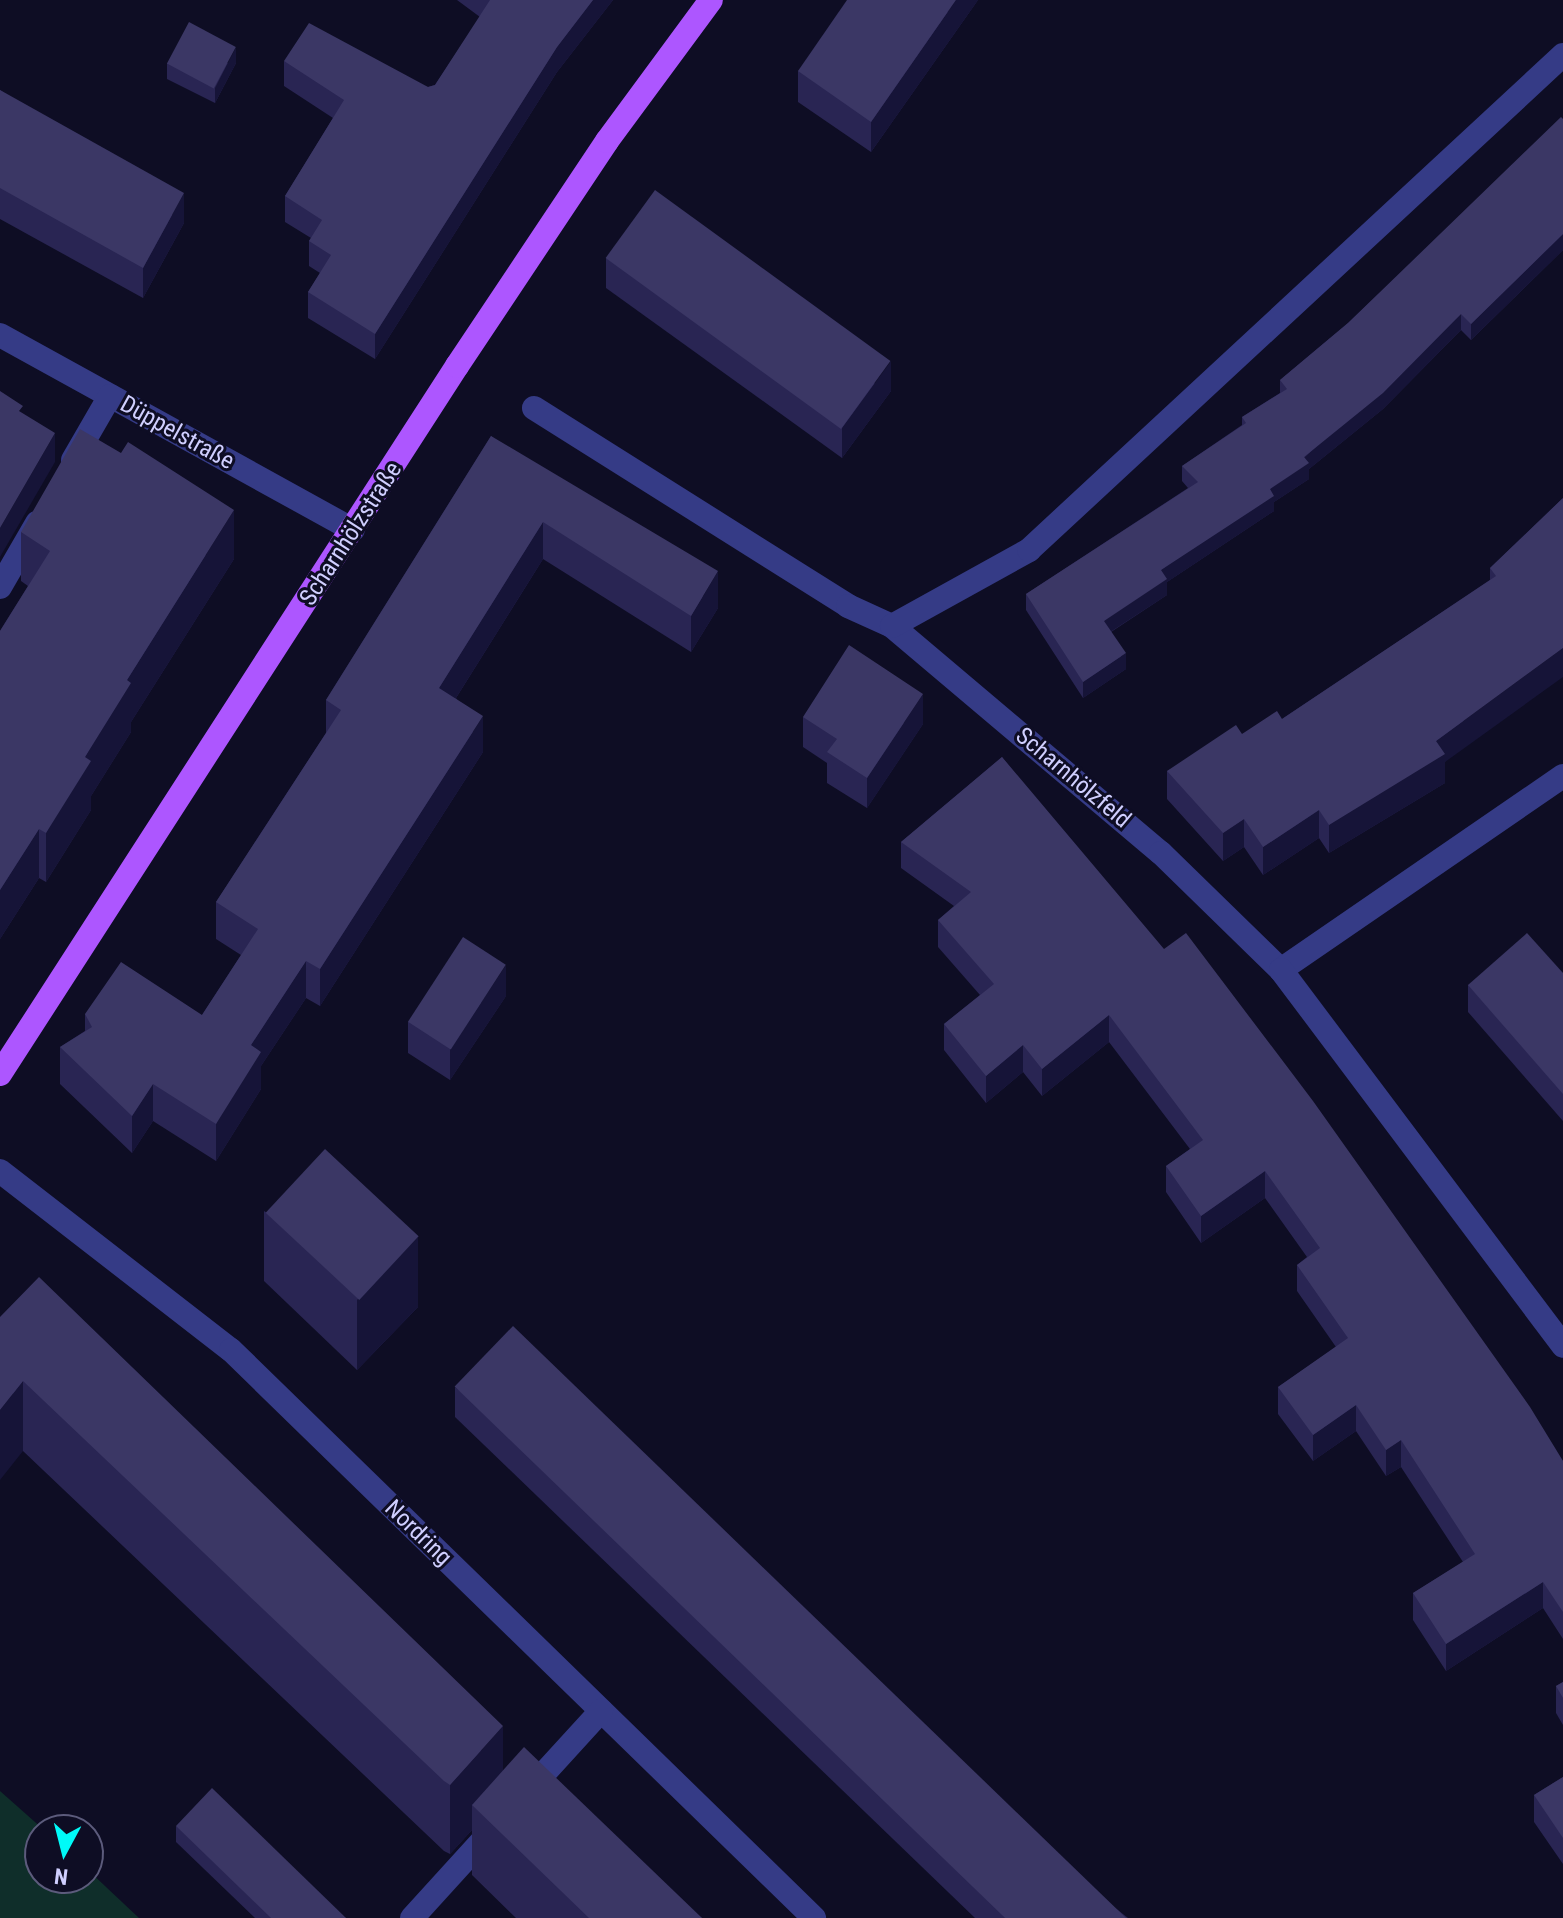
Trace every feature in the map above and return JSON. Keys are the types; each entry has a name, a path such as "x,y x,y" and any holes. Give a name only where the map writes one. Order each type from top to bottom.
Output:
{"main road":[{"name":"Scharnhölzstraße","path":"0,1074 607,141 711,0"}],"street":[{"path":"892,626 1029,550 1563,55"},
{"name":"Düppelstraße","path":"0,335 353,530"},
{"path":"63,478 110,396"},
{"name":"Scharnhölzfeld","path":"534,408 848,606 892,626 1161,853 1281,970 1563,1346"},
{"path":"0,587 47,505"},
{"path":"1281,970 1563,776"},
{"name":"Nordring","path":"0,1171 231,1350 814,1918"},
{"path":"412,1918 601,1711"}],"green space":[{"path":"0,1791 26,1814 24,1894 104,1894 104,1885 139,1918 0,1918"}],"building":[{"path":"490,0 593,0 557,47 375,334 308,292 331,255 309,241 322,220 285,196 344,100 284,61 309,23 428,87 435,85"},
{"path":"847,0 956,0 871,122 798,71"},
{"path":"189,22 236,47 214,88 167,63"},
{"path":"0,90 184,193 143,268 0,188"},
{"path":"1561,117 1563,234 1471,324 1461,314 1383,393 1304,457 1309,463 1270,489 1274,496 1161,570 1167,579 1104,621 1126,653 1083,682 1026,594 1198,482 1182,466 1246,423 1242,417 1287,389 1280,380 1348,323"},
{"path":"655,190 890,361 841,429 606,258"},
{"path":"0,391 23,406 19,411 55,433 0,528"},
{"path":"80,429 121,453 128,442 234,510 127,680 131,683 85,757 91,761 46,833 39,829 0,890 0,631 50,551 21,532"},
{"path":"491,436 718,571 691,616 543,522 439,688 483,716 320,969 306,961 251,1045 261,1052 216,1124 153,1084 132,1116 60,1047 92,1027 85,1014 121,962 202,1015 258,929 216,902 341,710 326,700"},
{"path":"1563,498 1563,648 1436,741 1445,754 1329,825 1319,810 1263,847 1244,819 1223,833 1167,771 1236,725 1242,734 1277,711 1282,719 1496,576 1490,568"},
{"path":"849,645 923,694 867,778 827,752 837,739 803,717"},
{"path":"1002,757 1164,949 1186,933 1313,1101 1530,1407 1563,1461 1563,1612 1543,1582 1446,1644 1413,1593 1475,1554 1401,1440 1386,1450 1356,1405 1313,1435 1278,1387 1348,1338 1297,1265 1320,1248 1265,1171 1201,1216 1166,1166 1203,1140 1109,1015 1042,1069 1023,1045 986,1076 944,1024 994,984 938,920 971,892 901,842"},
{"path":"1527,933 1563,973 1563,1094 1468,985"},
{"path":"463,937 506,965 451,1049 408,1022"},
{"path":"325,1149 419,1236 359,1300 266,1213"},
{"path":"39,1277 503,1726 450,1785 23,1381 0,1410 0,1317"},
{"path":"513,1326 1126,1918 1005,1918 455,1386"},
{"path":"1563,1682 1563,1698 1556,1686"},
{"path":"524,1747 702,1918 589,1918 472,1805"},
{"path":"1563,1777 1563,1838 1534,1795"},
{"path":"212,1788 346,1918 271,1918 176,1826"}]}
